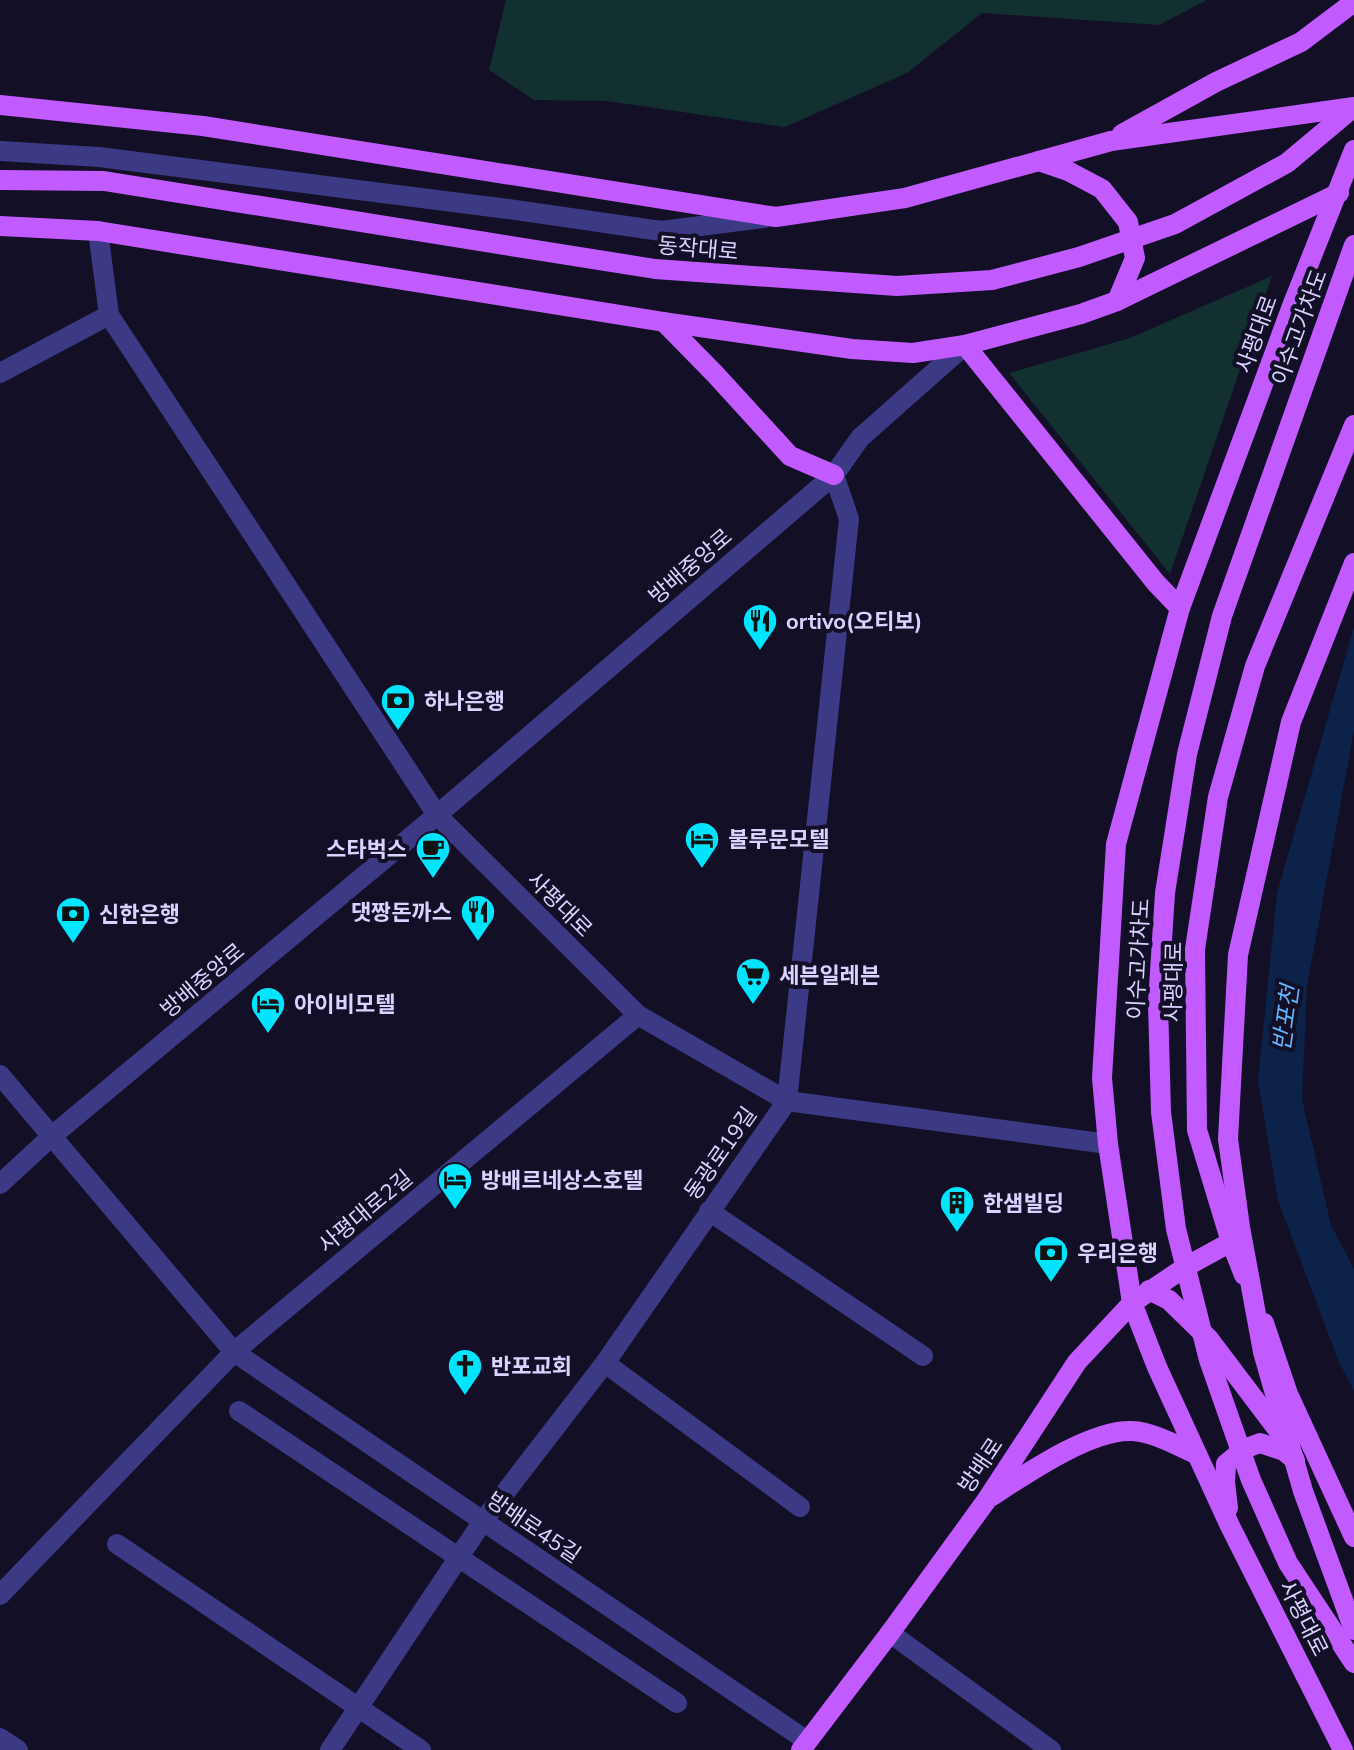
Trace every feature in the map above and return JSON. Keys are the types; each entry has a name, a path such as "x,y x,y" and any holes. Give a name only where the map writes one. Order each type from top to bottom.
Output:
{"main road":[{"name":"동작대로","path":"1111,141 1216,82 1301,42 1354,2"},
{"name":"동작대로","path":"0,105 203,126 776,217 905,198 1111,141 1354,107"},
{"name":"동작대로","path":"0,180 104,181 655,269 897,286 992,280 1079,257 1175,224 1287,163 1354,107"},
{"path":"1334,196 1354,150"},
{"path":"1039,161 1068,171 1102,189 1128,222 1135,258 1117,301"},
{"path":"0,226 98,231 664,322 852,349 913,353 965,345 1081,314 1117,301 1354,184"},
{"name":"사평대로","path":"1334,196 1180,608 1116,844 1102,1078 1108,1144 1132,1303 1196,1454 1343,1750"},
{"name":"이수고가차도","path":"1354,245 1222,616 1184,769 1165,893 1158,1003 1161,1112 1176,1229 1209,1360 1251,1480 1288,1563 1354,1663"},
{"path":"664,322 790,456 834,475"},
{"path":"965,345 1156,583 1180,608"},
{"name":"사평대로","path":"1352,1532 1288,1394 1231,1242 1197,1130 1195,949 1218,797 1255,666 1354,425"},
{"path":"1354,563 1291,722 1238,955 1228,1139 1240,1227 1263,1352 1303,1491 1354,1630"},
{"name":"방배로","path":"804,1745 986,1501 1077,1362 1132,1303 1231,1242"},
{"path":"1149,1290 1169,1300 1209,1339 1352,1532"},
{"path":"986,1501 1034,1469 1096,1438 1115,1433 1133,1431 1196,1454"},
{"path":"1230,1526 1226,1464 1244,1449 1260,1443 1284,1451 1309,1472"}],"street":[{"name":"동작대로","path":"0,151 99,157 661,231 776,217"},
{"path":"98,231 109,315 437,815"},
{"path":"0,373 109,315"},
{"name":"방배중앙로","path":"0,1184 52,1136 437,815 834,475 860,438 965,345"},
{"name":"동광로19길","path":"330,1750 483,1521 605,1363 787,1101 849,519 834,475"},
{"name":"사평대로","path":"437,815 638,1015 787,1101 1108,1144"},
{"name":"사평대로2길","path":"234,1352 638,1015"},
{"name":"방배로45길","path":"0,1075 234,1352 804,1745"},
{"path":"709,1211 923,1356"},
{"path":"0,1595 234,1352"},
{"path":"605,1363 800,1507"},
{"path":"239,1411 677,1703"},
{"path":"117,1544 421,1750"},
{"path":"890,1633 1030,1744 1051,1750"},
{"path":"0,1738 18,1750"}],"green space":[{"path":"506,0 1207,0 1159,25 982,13 907,73 785,127 607,101 534,100 489,70"},
{"path":"1272,276 1170,574 1009,373 1130,338"}],"water":[{"name":"반포천","path":"1354,627 1354,731 1307,986 1302,1099 1331,1225 1354,1269 1354,1391 1339,1362 1278,1201 1258,1081 1277,893"}],"place":[{"name":"ortivo(오티보)","path":"760,652"},
{"name":"하나은행","path":"398,732"},
{"name":"불루문모텔","path":"702,870"},
{"name":"스타벅스","path":"433,880"},
{"name":"댓짱돈까스","path":"478,943"},
{"name":"신한은행","path":"73,945"},
{"name":"세븐일레븐","path":"753,1006"},
{"name":"아이비모텔","path":"268,1035"},
{"name":"방배르네상스호텔","path":"455,1211"},
{"name":"한샘빌딩","path":"957,1234"},
{"name":"우리은행","path":"1051,1284"},
{"name":"반포교회","path":"465,1397"}]}
